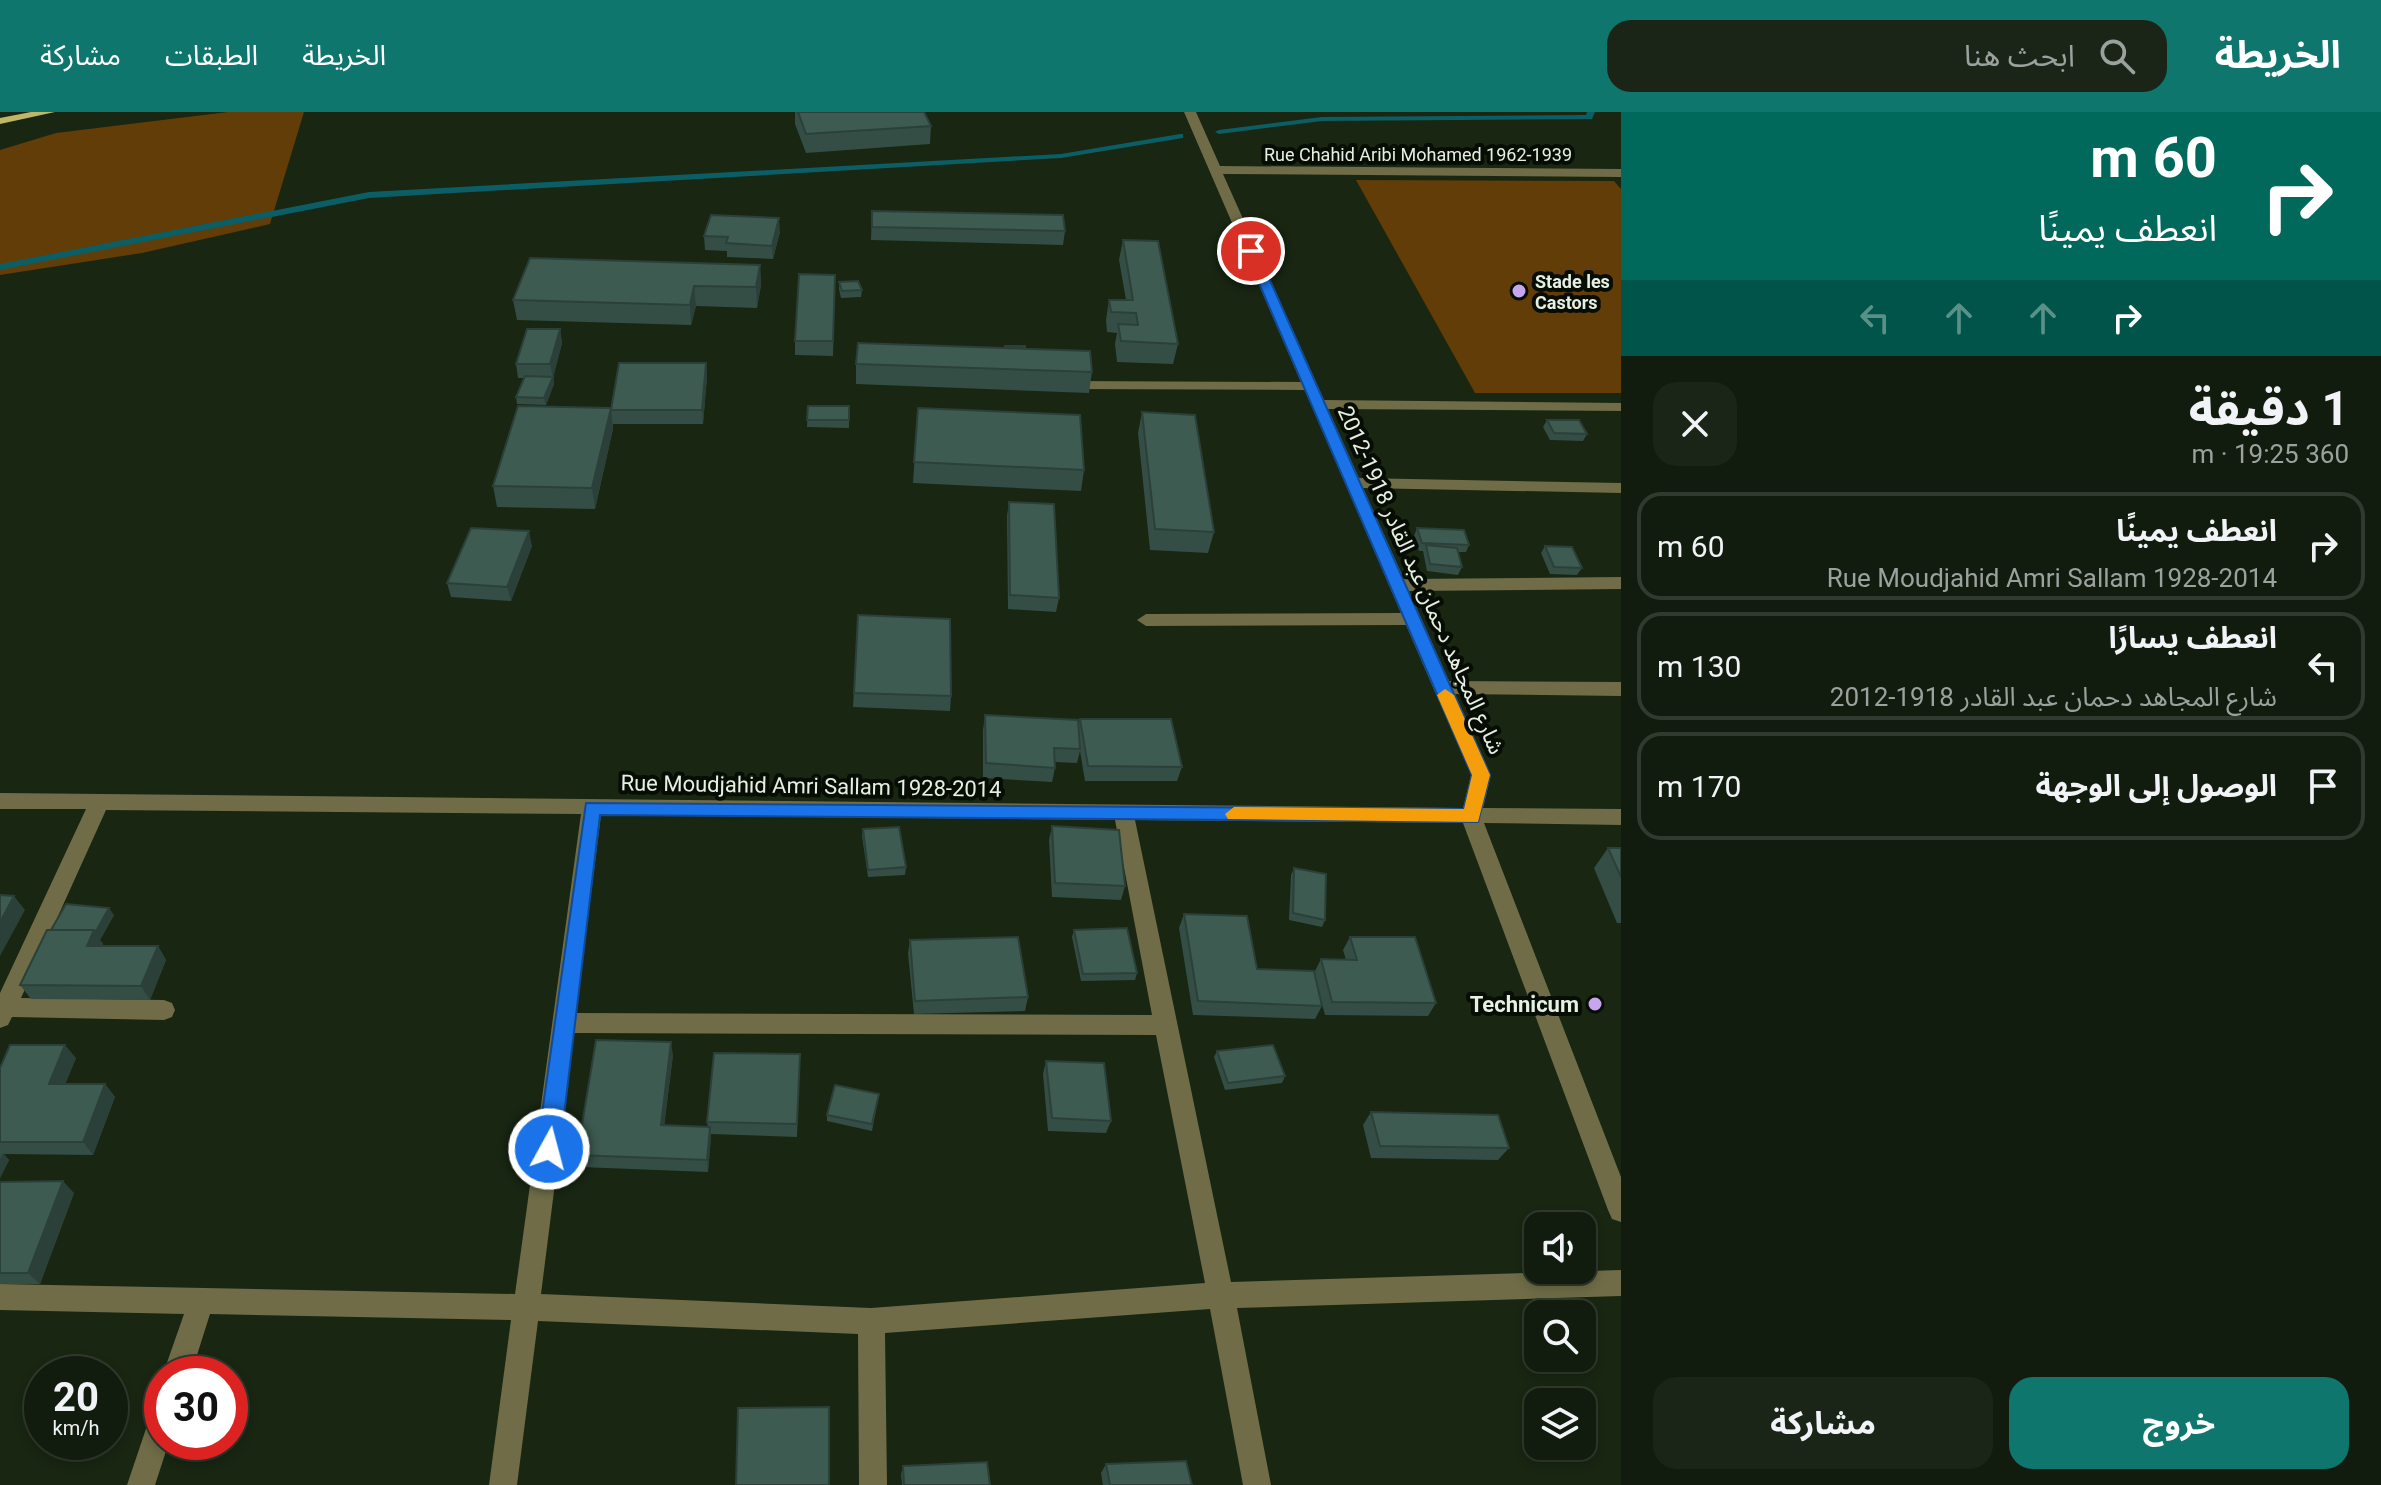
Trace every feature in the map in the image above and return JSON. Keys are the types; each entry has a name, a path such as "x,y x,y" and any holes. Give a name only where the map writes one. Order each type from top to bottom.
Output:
{"main road":[{"path":"0,121 49,112"}],"street":[{"name":"شارع المجاهد دحمان عبد القادر 1918-2012","path":"1190,112 1481,775 1471,817"},
{"name":"Rue Chahid Aribi Mohamed 1962-1939","path":"1215,170 1621,173"},
{"path":"1057,385 1621,407"},
{"path":"1353,483 1621,488"},
{"path":"1397,585 1621,583"},
{"path":"1146,620 1412,619"},
{"path":"1442,687 1621,689"},
{"name":"Rue Moudjahid Amri Sallam 1928-2014","path":"0,801 1621,817"},
{"path":"99,802 2,1010 164,1010"},
{"path":"503,1485 592,808"},
{"path":"1124,813 1163,1025 1224,1295 1257,1485"},
{"path":"1471,817 1621,1210"},
{"path":"565,1023 1163,1025"},
{"path":"0,1297 528,1307 871,1321 1224,1295 1621,1283"},
{"path":"183,1356 201,1301"},
{"path":"871,1321 873,1485"},
{"path":"141,1485 149,1460"}],"shaded area":[{"path":"228,112 304,112 270,224 142,253 0,275 0,150 56,133"},
{"name":"Stade les Castors","path":"1356,180 1614,181 1621,189 1621,393 1475,393"}],"building":[{"path":"798,112 924,112 931,126 806,134"},
{"path":"872,211 1063,215 1065,231 872,227"},
{"path":"711,215 779,218 772,246 726,243 728,237 704,236"},
{"path":"1123,240 1158,241 1178,344 1121,341 1118,324 1138,325 1136,313 1111,312 1109,300 1133,300"},
{"path":"530,258 760,265 756,287 694,286 690,305 513,300"},
{"path":"799,274 835,275 833,341 795,341"},
{"path":"858,281 862,290 842,291 839,282"},
{"path":"527,329 560,329 550,364 516,364"},
{"path":"858,343 1090,351 1092,372 856,364"},
{"path":"619,363 706,363 702,410 611,410"},
{"path":"525,376 553,377 544,398 516,397"},
{"path":"518,406 611,408 592,488 493,486"},
{"path":"808,406 849,406 849,420 807,420"},
{"path":"918,408 1080,415 1084,470 914,462"},
{"path":"1142,412 1195,415 1214,532 1155,529"},
{"path":"1547,420 1579,420 1587,434 1554,433"},
{"path":"1009,502 1054,504 1059,598 1010,595"},
{"path":"471,528 529,531 507,587 447,583"},
{"path":"1417,528 1464,530 1469,545 1422,543"},
{"path":"1426,545 1457,548 1462,567 1430,564"},
{"path":"1545,546 1572,547 1582,568 1554,567"},
{"path":"858,615 950,619 951,696 854,693"},
{"path":"985,715 1078,720 1080,749 1054,748 1055,768 986,763"},
{"path":"1080,719 1171,719 1182,767 1088,766"},
{"path":"1052,826 1119,830 1125,886 1055,883"},
{"path":"899,827 906,867 868,870 863,829"},
{"path":"1608,848 1621,848 1621,877"},
{"path":"1294,868 1326,874 1325,920 1293,913"},
{"path":"0,895 14,896 0,922"},
{"path":"66,904 109,908 95,933 94,930 51,930"},
{"path":"1184,914 1247,916 1257,969 1314,971 1322,1006 1198,1001"},
{"path":"1127,928 1137,973 1083,974 1074,930"},
{"path":"47,930 94,930 87,946 158,946 141,986 20,985"},
{"path":"1018,937 1028,997 915,1001 910,940"},
{"path":"1350,937 1415,937 1436,1003 1332,1002 1321,959 1357,960"},
{"path":"596,1040 671,1042 661,1125 710,1127 707,1160 577,1155"},
{"path":"10,1045 65,1045 49,1084 105,1084 83,1142 0,1142 0,1068"},
{"path":"1273,1045 1285,1076 1228,1083 1217,1051"},
{"path":"714,1053 800,1054 797,1124 707,1122"},
{"path":"1046,1061 1104,1063 1111,1121 1052,1118"},
{"path":"835,1085 879,1094 872,1124 827,1115"},
{"path":"1371,1112 1498,1115 1509,1148 1380,1146"},
{"path":"63,1181 28,1273 0,1273 0,1182"},
{"path":"829,1407 829,1485 736,1485 738,1408"},
{"path":"1186,1461 1192,1485 1110,1485 1106,1464"},
{"path":"987,1462 990,1485 904,1485 903,1466"}],"waterway":[{"path":"1219,132 1322,119 1589,117 1591,112"},
{"path":"0,267 369,195 1061,156 1180,136"}],"slow traffic":[{"path":"1234,814 1471,817 1481,775 1445,695"}],"place":[{"name":"Stade les Castors","path":"1519,291"},
{"name":"Technicum","path":"1595,1004"}],"route":[{"path":"549,1149 592,808 1471,817 1481,775 1251,251"}]}
